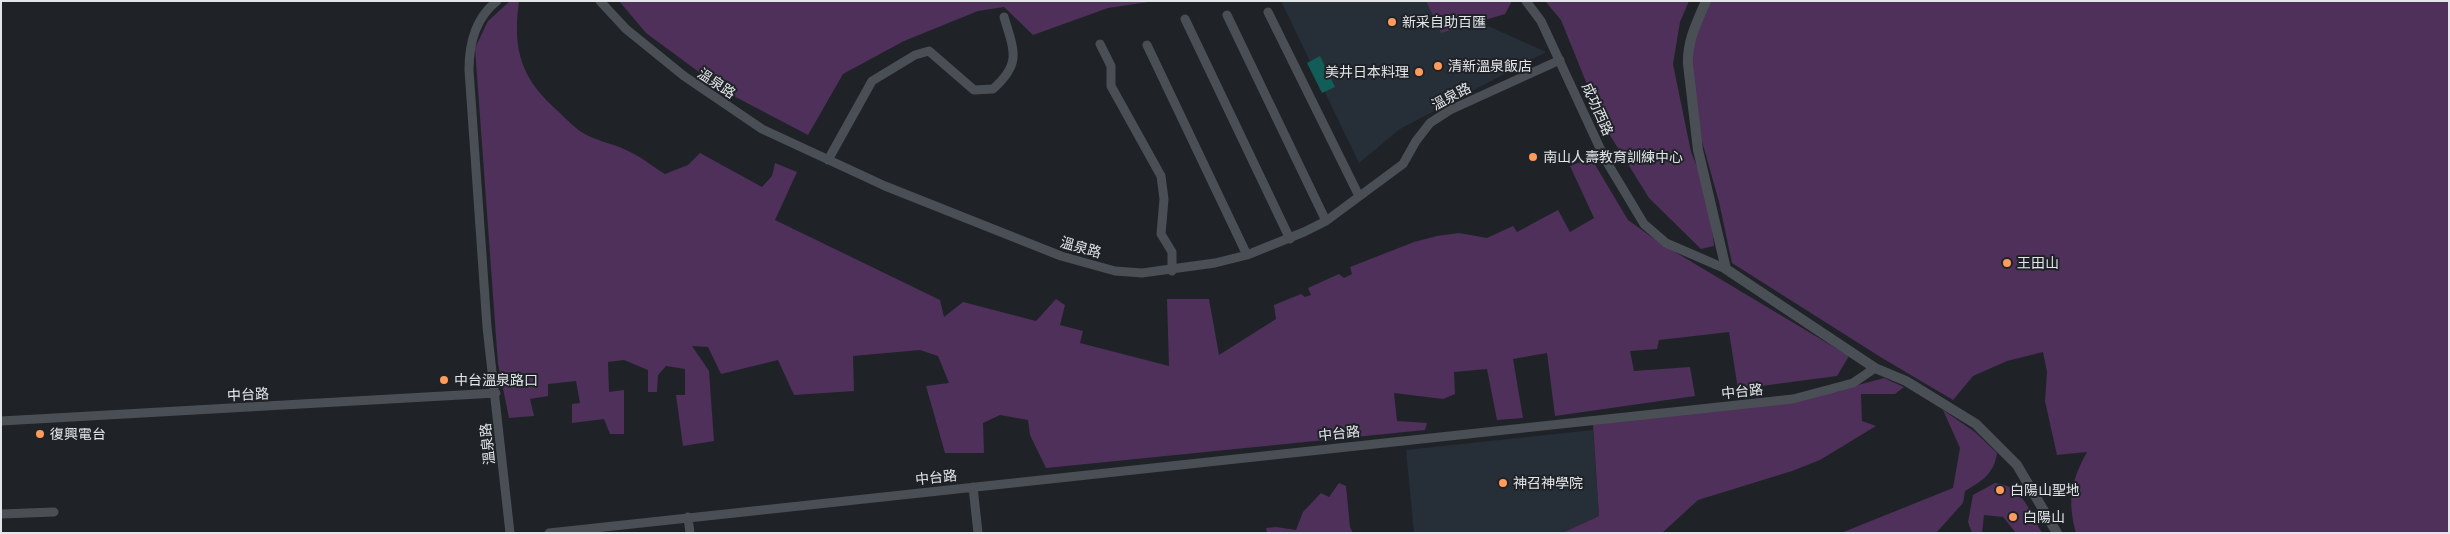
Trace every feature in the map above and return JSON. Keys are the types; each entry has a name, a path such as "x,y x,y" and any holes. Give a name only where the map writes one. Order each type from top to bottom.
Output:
{"street":[{"name":"溫泉路","path":"497,1 478,24 471,43 469,61 487,327 496,393 510,533"},
{"name":"溫泉路","path":"600,1 626,29 684,76 762,129 884,186 1061,256 1115,271 1142,273 1172,270 1247,255 1290,239 1326,221 1403,164 1416,141 1430,123 1450,110 1560,60"},
{"name":"成功西路","path":"1526,1 1541,21 1605,159 1644,224 1666,243 1726,269 1875,368"},
{"path":"1706,1 1693,31 1688,64 1698,150 1726,269"},
{"path":"1268,12 1359,196"},
{"path":"1227,15 1326,221"},
{"path":"828,160 872,81 915,55 929,51 974,90 993,89 1011,70 1013,64 1011,42 1004,17"},
{"path":"1185,19 1290,239"},
{"path":"1100,44 1110,66 1111,86 1161,176 1164,199 1161,234 1172,252 1172,270"},
{"path":"1148,45 1247,255"},
{"name":"中台路","path":"549,533 1793,399 1854,383 1875,368"},
{"path":"1875,368 1906,380 1976,424 2016,465 2057,533"},
{"name":"中台路","path":"1,421 496,393"},
{"path":"973,487 978,533"},
{"path":"1,514 54,512"},
{"path":"688,517 690,533"}],"shaded area":[{"path":"510,1 519,1 517,35 519,50 528,77 547,101 580,131 588,136 631,152 665,174 688,165 700,153 762,187 772,176 775,163 797,172 775,220 940,300 944,317 963,302 1036,321 1056,299 1065,305 1060,325 1083,331 1080,343 1169,366 1167,299 1209,299 1219,355 1276,319 1274,305 1301,294 1305,297 1311,295 1308,288 1339,274 1344,278 1352,274 1350,267 1414,242 1459,233 1487,238 1513,226 1517,232 1558,210 1570,232 1594,218 1570,166 1591,158 1628,220 1660,243 1849,356 1837,376 1738,389 1729,332 1659,340 1657,349 1630,351 1634,371 1690,367 1695,396 1555,416 1547,353 1513,359 1523,418 1497,420 1487,369 1454,372 1455,394 1443,399 1394,393 1397,421 1427,423 1425,430 1046,468 1030,435 1028,420 1000,415 983,423 984,453 945,453 926,386 949,383 938,356 920,350 853,356 854,391 794,395 778,360 721,374 708,347 692,346 709,371 714,441 683,446 676,395 685,395 685,369 666,366 658,375 657,392 648,392 648,370 624,360 608,362 609,392 624,390 624,434 610,434 604,419 572,423 572,404 580,403 576,381 548,384 548,396 530,399 534,416 509,418 498,364 475,48 488,21"},
{"path":"619,1 1155,1 1108,8 1033,35 1004,7 978,11 904,41 843,74 808,135 726,92 646,33"},
{"name":"清新溫泉飯店","path":"1281,1 1446,1 1484,24 1546,52 1400,129 1359,163"},
{"path":"1426,1 1512,1 1505,14 1441,33"},
{"path":"1545,1 1689,1 1680,22 1673,64 1691,152 1708,193 1714,246 1701,249 1649,198 1603,124 1561,20"},
{"path":"1702,1 2449,1 2449,533 2076,533 2071,501 2072,491 2077,472 2087,452 2057,455 2045,401 2047,372 2043,352 2007,361 1973,376 1953,400 1882,358 1732,263 1719,202 1690,98 1686,40"},
{"path":"1320,56 1335,87 1322,93 1307,63"},
{"path":"1884,378 1904,387 1895,394 1861,394 1862,421 1876,426 1820,460 1792,471 1698,500 1662,533 1562,533 1599,516 1593,425 1625,419 1795,402"},
{"path":"1943,410 1975,432 1997,453 1990,472 1982,480 1965,491 1963,503 1936,533 1841,533 1953,488 1960,448"},
{"name":"神召神學院","path":"1593,430 1599,516 1562,533 1414,533 1406,450"},
{"path":"1339,483 1346,486 1350,527 1353,533 1267,533 1266,528 1276,527 1296,530 1303,512 1321,493 1329,497"},
{"path":"1995,483 2005,485 2019,494 2029,508 2042,533 2016,533 2003,517 1984,515 1982,533 1972,533 1968,522 1973,495"}],"place":[{"name":"新采自助百匯","path":"1392,22"},
{"name":"清新溫泉飯店","path":"1438,66"},
{"name":"美井日本料理","path":"1419,72"},
{"name":"南山人壽教育訓練中心","path":"1533,157"},
{"name":"王田山","path":"2007,263"},
{"name":"中台溫泉路口","path":"444,380"},
{"name":"復興電台","path":"40,434"},
{"name":"神召神學院","path":"1503,483"},
{"name":"白陽山聖地","path":"2000,490"},
{"name":"白陽山","path":"2013,517"}]}
